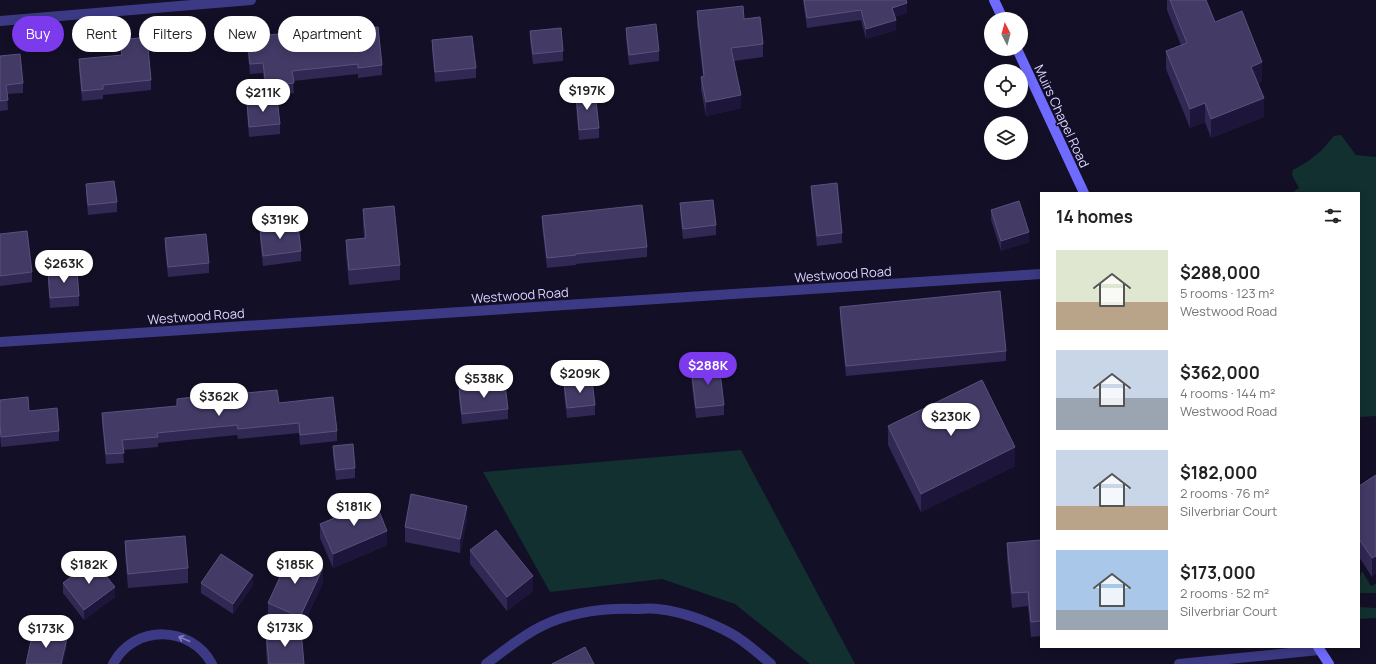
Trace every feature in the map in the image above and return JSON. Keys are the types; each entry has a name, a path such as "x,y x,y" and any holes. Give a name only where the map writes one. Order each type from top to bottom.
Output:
{"main road":[{"path":"994,0 1000,12"},
{"name":"Muirs Chapel Road","path":"1020,56 1084,192"},
{"path":"1318,648 1329,664"}],"street":[{"path":"0,21 251,0"},
{"name":"Westwood Road","path":"0,342 1040,274"},
{"path":"486,664 522,637 565,616 584,612 627,608 664,610 679,613 712,624 734,635 771,664"},
{"path":"113,664 122,652 131,644 154,634 166,634 179,636 190,641 209,657 212,664"},
{"path":"1179,664 1318,648"}],"green space":[{"path":"1341,135 1356,155 1376,157 1376,416 1360,417 1360,192 1293,192 1299,188 1292,175 1293,170 1307,162 1321,151 1334,136"},
{"path":"741,450 855,664 810,664 735,604 662,579 550,592 483,472"},
{"path":"1362,571 1371,586 1376,584 1376,593 1360,593 1360,577"},
{"path":"1360,607 1376,608 1376,618 1360,619"}],"building":[{"path":"804,0 906,0 907,3 892,8 896,20 866,29 861,10 807,18"},
{"path":"1170,0 1206,0 1215,22 1242,11 1262,62 1251,67 1264,98 1211,119 1205,103 1190,109 1166,51 1187,43"},
{"path":"743,6 744,19 760,17 763,44 731,48 741,95 706,102 701,77 704,76 697,11"},
{"path":"656,24 659,51 629,55 626,28"},
{"path":"376,27 378,27 382,65 358,68 358,64 292,71 294,83 266,86 263,63 250,64 249,52 270,52 270,35 278,34 278,52 376,52"},
{"path":"561,28 563,51 533,54 530,31"},
{"path":"472,36 476,68 435,72 432,40"},
{"path":"139,38 139,52 148,52 151,80 103,85 103,89 82,91 79,59 122,55 122,52 131,52 131,39"},
{"path":"20,54 23,83 6,85 8,100 0,101 0,56"},
{"path":"595,92 599,128 579,130 576,94"},
{"path":"277,98 280,124 249,127 247,102"},
{"path":"114,181 117,202 88,205 86,184"},
{"path":"837,183 842,233 817,236 811,186"},
{"path":"713,200 716,225 683,229 680,203"},
{"path":"1019,201 1029,232 1001,241 991,210"},
{"path":"642,205 647,247 547,258 542,216"},
{"path":"394,206 400,265 349,270 346,240 366,238 363,209"},
{"path":"298,225 301,251 263,256 260,230"},
{"path":"27,231 32,272 0,276 0,234"},
{"path":"206,234 209,263 168,267 165,238"},
{"path":"77,270 79,296 50,298 48,272"},
{"path":"1000,291 1006,351 846,366 840,307"},
{"path":"719,364 724,405 696,408 691,367"},
{"path":"592,380 595,405 567,408 564,383"},
{"path":"982,380 1015,447 921,494 888,426"},
{"path":"505,384 508,409 462,414 459,389"},
{"path":"277,390 279,403 333,397 337,431 300,435 299,423 238,429 237,425 157,433 158,437 122,440 124,453 106,454 102,413 177,406 177,399 226,393 226,395"},
{"path":"28,397 29,411 57,408 59,431 1,437 0,400"},
{"path":"353,444 355,468 336,470 333,446"},
{"path":"1376,475 1376,556 1372,558 1360,540 1360,485"},
{"path":"411,494 467,506 460,539 405,527"},
{"path":"375,501 387,531 333,554 320,524"},
{"path":"496,530 533,576 507,597 470,550"},
{"path":"185,536 188,568 128,574 125,541"},
{"path":"1040,540 1040,621 1031,622 1028,592 1012,593 1007,543"},
{"path":"291,553 323,568 300,617 268,603"},
{"path":"221,554 253,575 233,604 201,583"},
{"path":"93,560 115,587 84,610 63,583"},
{"path":"301,630 304,664 269,664 266,633"},
{"path":"33,631 67,638 61,664 26,664"},
{"path":"585,647 594,664 552,664"}]}
